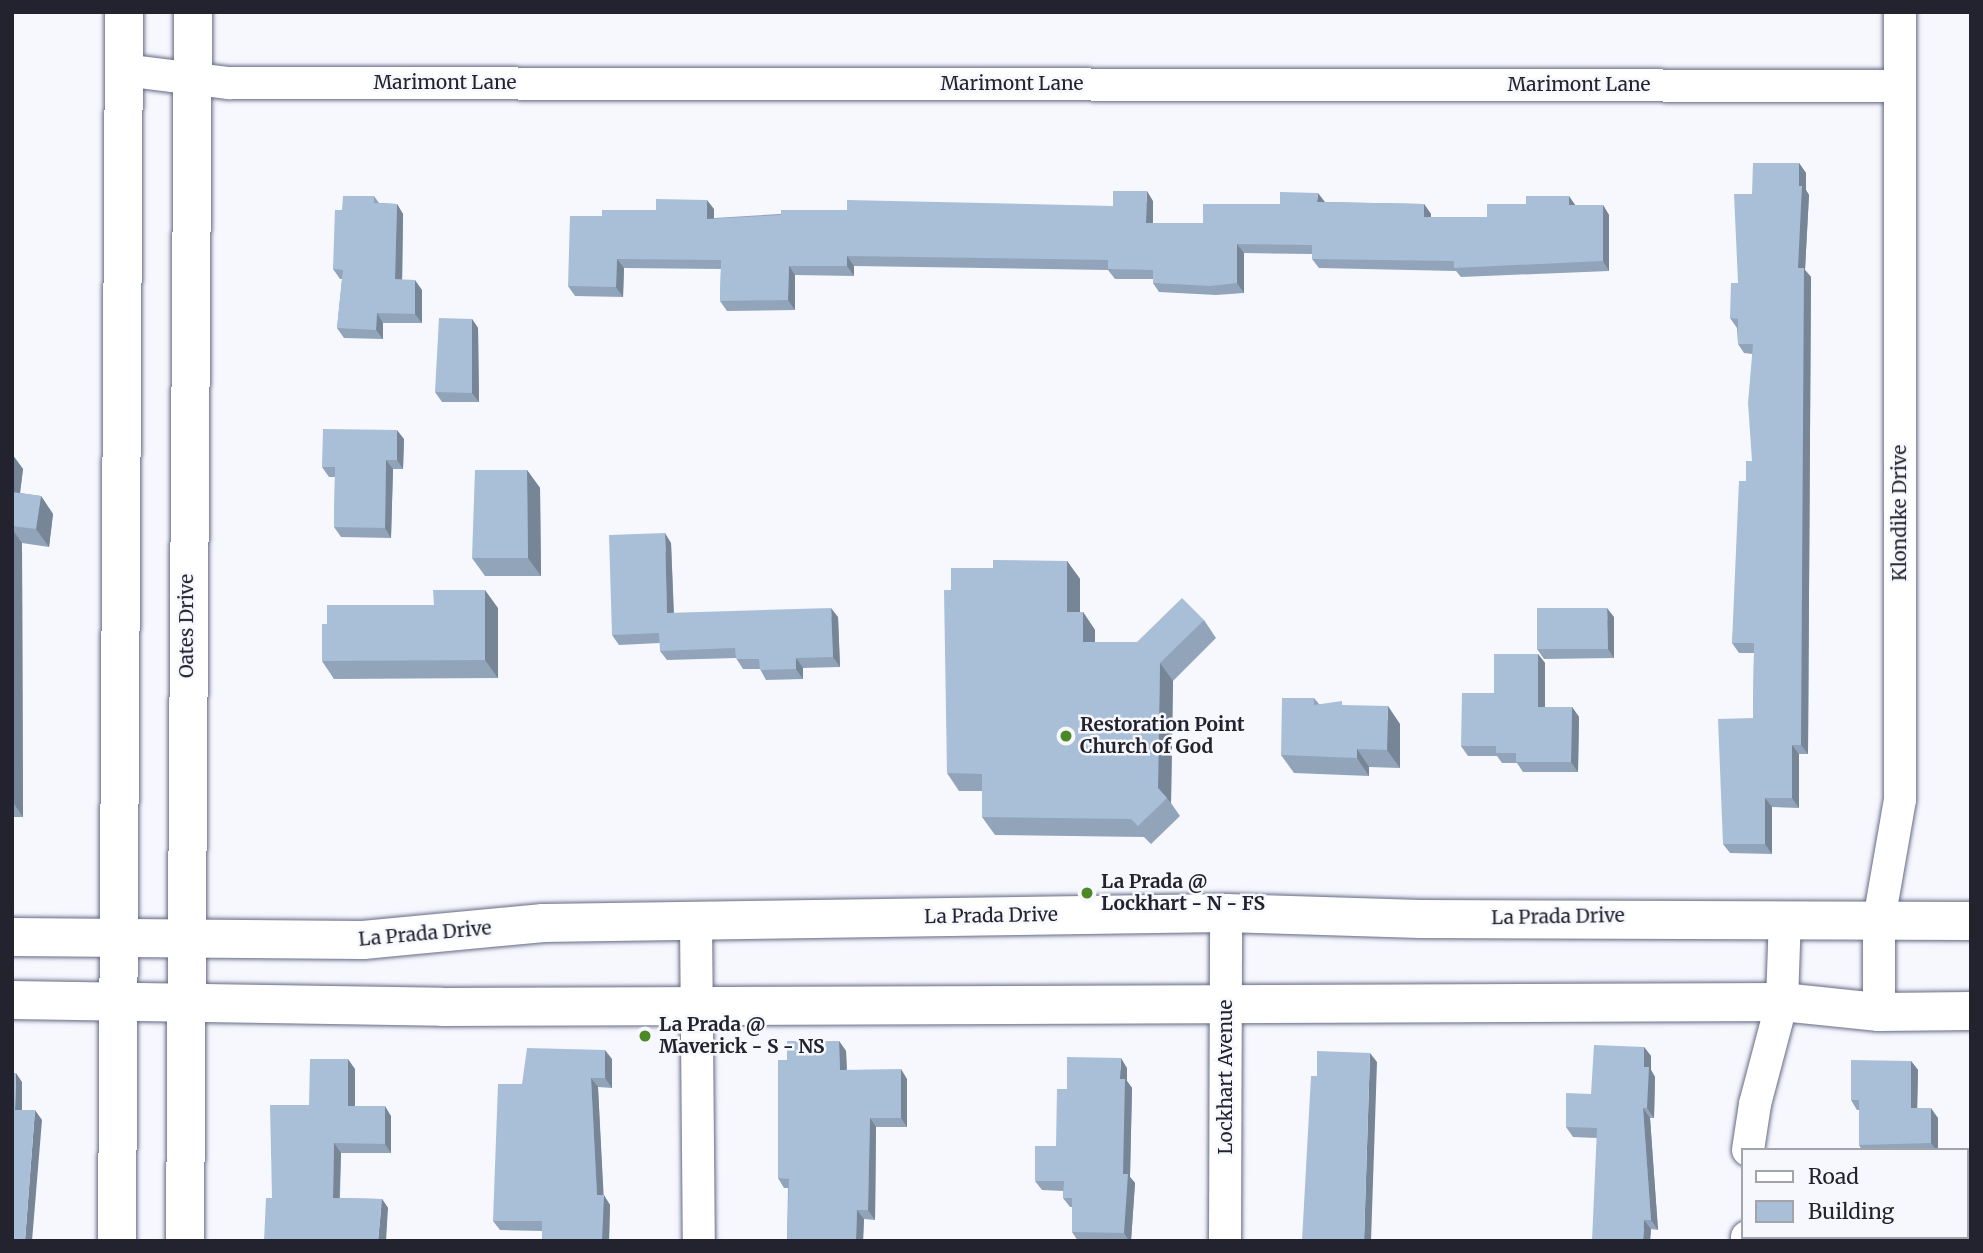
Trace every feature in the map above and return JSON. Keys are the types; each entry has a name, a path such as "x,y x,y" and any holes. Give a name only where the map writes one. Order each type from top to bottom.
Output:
{"main road":[{"path":"117,1241 124,12"},
{"name":"Oates Drive","path":"185,1241 192,12"},
{"name":"La Prada Drive","path":"12,937 363,940 542,923 1226,913 1420,919 1786,918 1971,921"},
{"path":"12,1000 185,1006 699,1007 1782,1002 1879,1012 1971,1011"}],"street":[{"name":"Klondike Drive","path":"1879,1012 1879,920 1900,800 1900,12"},
{"name":"Marimont Lane","path":"124,69 193,79 1900,86"},
{"name":"Lockhart Avenue","path":"1225,1241 1226,913"},
{"path":"1748,1148 1755,1104 1782,1002 1786,918"},
{"path":"696,920 699,1007 699,1241"}],"building":[{"path":"1753,163 1799,163 1799,186 1802,186 1798,268 1804,268 1801,745 1792,745 1792,798 1765,798 1765,844 1723,844 1718,719 1753,718 1754,643 1732,643 1739,481 1746,481 1746,461 1752,461 1748,403 1753,344 1738,344 1738,319 1730,318 1731,283 1738,283 1734,194 1752,194"},
{"path":"1113,191 1147,191 1146,223 1203,223 1203,204 1280,204 1280,192 1318,193 1317,202 1424,204 1424,217 1487,217 1487,204 1526,204 1526,196 1569,196 1569,205 1603,205 1603,261 1454,268 1454,261 1312,259 1312,245 1237,244 1237,283 1210,286 1153,283 1153,270 1108,269 1108,260 847,256 847,266 789,266 788,300 720,301 721,260 617,259 616,287 568,286 570,216 602,216 602,210 656,210 656,199 707,200 707,219 781,215 781,210 847,210 847,200 1113,206"},
{"path":"343,196 374,196 374,203 397,204 395,279 415,280 415,314 377,313 376,330 337,328 343,270 333,269 335,210 342,210"},
{"path":"439,318 472,319 472,393 435,392"},
{"path":"323,429 397,430 397,460 386,460 385,528 334,527 335,467 322,467"},
{"path":"475,470 527,470 528,558 472,558"},
{"path":"12,492 41,496 36,529 12,526"},
{"path":"665,533 667,613 831,608 833,657 796,658 796,669 760,670 759,659 736,659 735,648 660,651 659,633 612,635 609,535"},
{"name":"Restoration Point Church of God","path":"993,560 1067,561 1067,612 1083,612 1083,642 1137,642 1182,598 1204,620 1160,663 1158,788 1167,798 1138,826 1131,819 982,817 982,774 947,773 944,590 951,590 951,568 993,568"},
{"path":"433,590 485,590 485,660 322,661 322,624 327,624 327,605 434,605"},
{"path":"1537,608 1607,608 1608,649 1537,649"},
{"path":"1494,654 1538,654 1538,707 1572,707 1571,762 1516,762 1516,753 1496,753 1496,746 1461,746 1462,693 1494,693"},
{"path":"1282,698 1314,698 1314,705 1342,701 1342,705 1388,706 1387,750 1357,749 1357,758 1281,755"},
{"path":"787,1041 839,1041 840,1070 901,1069 901,1118 870,1118 868,1210 857,1210 856,1241 787,1241 789,1179 778,1178 778,1060 787,1060"},
{"path":"1594,1045 1644,1047 1644,1067 1649,1067 1647,1108 1643,1108 1651,1220 1644,1220 1643,1241 1592,1241 1597,1128 1566,1127 1566,1093 1591,1094"},
{"path":"527,1048 605,1050 605,1078 591,1078 597,1195 604,1195 602,1241 542,1241 542,1221 493,1221 498,1084 522,1084"},
{"path":"1317,1051 1370,1053 1364,1241 1302,1241 1311,1076 1317,1076"},
{"path":"1067,1057 1121,1058 1120,1079 1125,1079 1123,1174 1128,1174 1124,1233 1072,1232 1072,1198 1063,1198 1064,1181 1035,1181 1035,1146 1056,1146 1057,1089 1067,1089"},
{"path":"310,1059 348,1059 348,1106 385,1106 385,1144 334,1143 333,1198 382,1199 378,1241 264,1241 266,1198 272,1198 270,1105 309,1105"},
{"path":"1851,1060 1911,1061 1911,1108 1931,1108 1931,1143 1859,1145 1859,1100 1851,1100"},
{"path":"12,1073 16,1073 15,1110 35,1110 25,1241 12,1241"},
{"path":"1971,1202 1971,1241 1827,1241 1969,1239"}],"place":[{"name":"Restoration Point Church of God","path":"1066,736"},
{"name":"La Prada @ Lockhart - N - FS","path":"1087,893"},
{"name":"La Prada @ Maverick - S - NS","path":"645,1036"}]}
